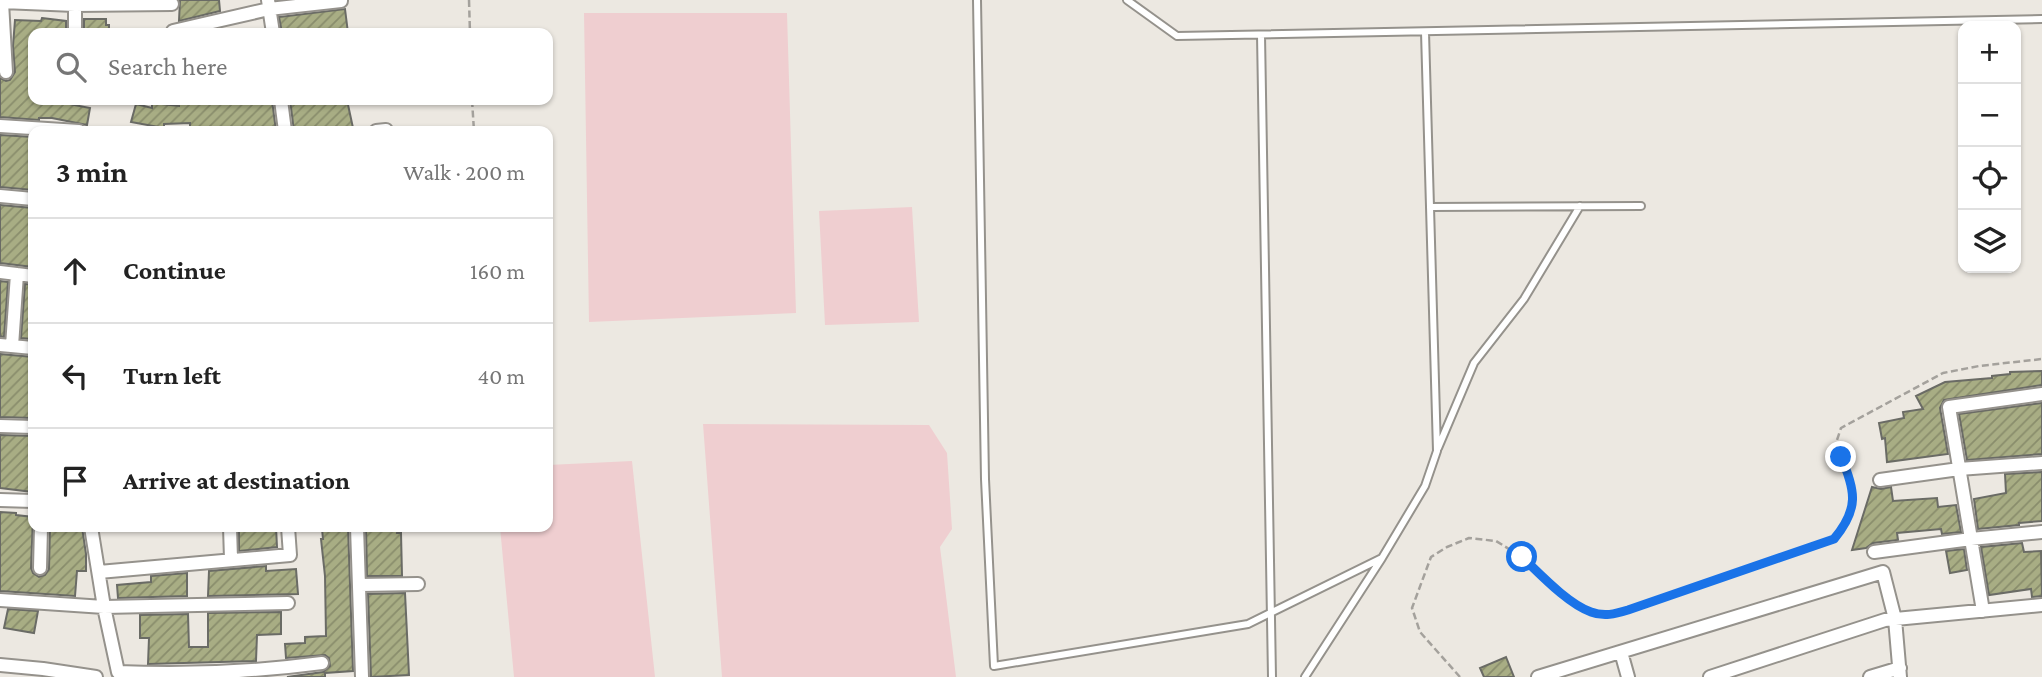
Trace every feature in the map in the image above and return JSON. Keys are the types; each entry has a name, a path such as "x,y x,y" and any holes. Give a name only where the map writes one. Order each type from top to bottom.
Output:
{"street":[{"path":"180,28 269,4 341,1"},
{"path":"6,72 1,2 75,5 172,4"},
{"path":"269,4 271,28"},
{"path":"75,5 75,28"},
{"path":"282,105 284,126"},
{"path":"0,126 28,128"},
{"path":"0,196 28,199"},
{"path":"0,272 28,275"},
{"path":"18,274 6,345 28,347"},
{"path":"1983,611 1949,407 2042,394"},
{"path":"0,425 28,427"},
{"path":"1880,480 1959,469 2042,463"},
{"path":"0,500 28,501"},
{"path":"40,568 41,532"},
{"path":"92,532 117,675 271,670 322,663"},
{"path":"230,532 231,559"},
{"path":"99,572 290,555 288,532"},
{"path":"357,532 362,677"},
{"path":"1874,552 2042,532"},
{"path":"1538,677 1883,572 1895,619 1900,673 1870,677"},
{"path":"360,586 418,584"},
{"path":"0,600 104,607 288,603"},
{"path":"1710,677 1885,620 2042,605"},
{"path":"1621,652 1628,677"},
{"path":"0,665 23,672 90,676"}],"lane":[{"path":"977,0 985,479 995,677"},
{"path":"1127,0 1177,36 2042,19"},
{"path":"1425,32 1437,451"},
{"path":"1261,35 1272,677"},
{"path":"1305,677 1425,486 1474,363 1524,299 1580,206"},
{"path":"1430,207 1641,206"},
{"path":"994,666 1248,624 1382,558"}],"path":[{"path":"469,0 470,28"},
{"path":"472,105 474,126"},
{"path":"1460,677 1420,632 1412,608 1431,557 1447,547 1469,538 1496,541 1522,557 1567,597 1590,612 1610,615 1628,610 1834,539 1847,523 1853,499 1852,481 1836,443 1840,429 1942,373 2042,359"}],"shaded area":[{"path":"584,13 787,13 796,313 589,322"},
{"path":"912,207 919,322 825,325 819,211"},
{"path":"703,424 929,425 947,453 952,529 940,547 956,677 722,677"},
{"path":"632,461 655,677 514,677 500,532 553,532 553,465"}],"building":[{"path":"180,0 219,0 220,11 179,21"},
{"path":"345,9 347,28 281,28 279,17"},
{"path":"42,18 66,21 66,28 28,28 28,105 74,105 90,108 87,125 52,118 39,120 0,117 0,78 10,80 15,72 15,20 41,21"},
{"path":"84,19 106,19 106,25 109,25 109,28 84,28"},
{"path":"136,105 152,108 152,105 273,105 275,126 190,126 190,123 153,126 131,122"},
{"path":"291,105 348,105 353,126 293,126"},
{"path":"0,135 28,137 28,190 0,187"},
{"path":"0,205 28,208 28,266 0,263"},
{"path":"0,281 8,282 4,337 0,336"},
{"path":"25,284 28,284 28,339 21,338"},
{"path":"0,354 28,357 28,418 0,417"},
{"path":"2042,371 2042,385 1944,400 1940,408 1948,454 1887,462 1885,438 1882,439 1879,423 1904,418 1903,412 1923,409 1916,396 1945,382 1992,378 2010,372"},
{"path":"2042,403 2042,454 1967,460 1959,414"},
{"path":"0,435 28,436 28,491 0,488"},
{"path":"2042,472 2042,521 1978,529 1974,499 2006,493 2005,474"},
{"path":"1872,487 1891,487 1893,501 1937,498 1938,507 1956,505 1961,532 1942,534 1941,529 1897,533 1898,540 1873,543 1866,548 1852,550"},
{"path":"0,512 28,516 28,532 32,532 31,568 39,577 45,575 49,569 50,532 83,532 86,571 77,571 75,596 0,591"},
{"path":"239,532 276,532 277,547 239,551"},
{"path":"322,532 348,532 353,671 325,673 325,677 287,677 323,672 330,666 329,658 325,655 286,658 285,644 305,643 305,637 326,636"},
{"path":"366,532 401,533 402,576 367,576"},
{"path":"2022,543 2024,552 2041,551 2042,596 2032,597 2031,589 1989,595 1981,547"},
{"path":"1964,549 1967,570 1950,573 1946,551"},
{"path":"266,566 266,571 296,569 298,594 208,596 209,571"},
{"path":"187,573 187,596 118,598 117,585 151,582 151,576"},
{"path":"405,593 409,675 371,677 368,594"},
{"path":"8,609 38,611 34,633 4,628"},
{"path":"281,612 281,634 257,635 256,661 148,664 149,638 140,638 140,615 188,614 189,647 208,647 208,613"},
{"path":"1506,657 1514,677 1484,677 1480,668"}],"route":[{"path":"1522,557 1567,597 1590,612 1610,615 1628,610 1834,539 1847,523 1853,499 1852,481 1841,457"}]}
